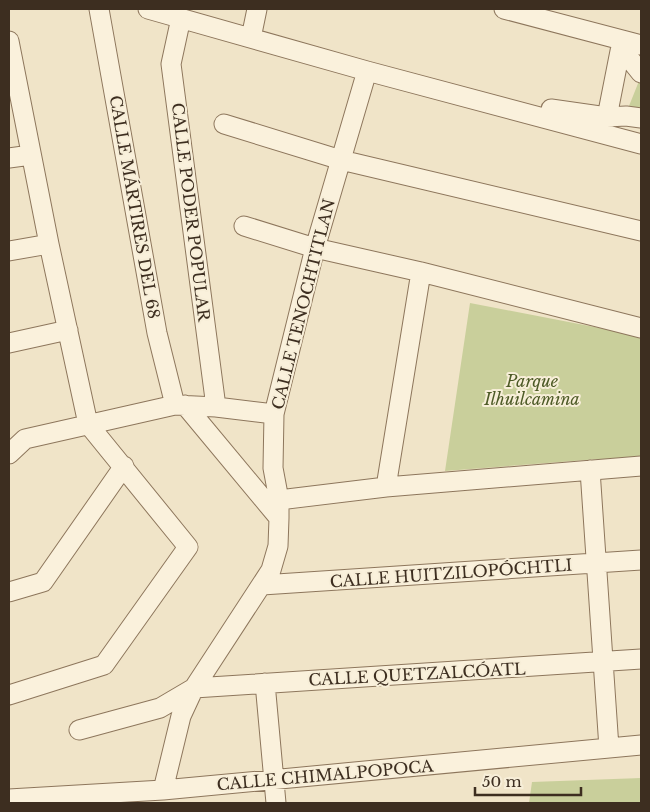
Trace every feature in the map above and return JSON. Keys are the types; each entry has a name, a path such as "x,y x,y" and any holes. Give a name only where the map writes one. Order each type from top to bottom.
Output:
{"street":[{"name":"CALLE MÁRTIRES DEL 68","path":"100,9 157,333 180,405"},
{"path":"148,9 367,71 641,144"},
{"path":"251,38 257,9"},
{"path":"504,9 633,44"},
{"name":"CALLE PODER POPULAR","path":"181,18 172,64 216,407"},
{"path":"9,42 13,85 31,155 88,424 188,547 104,665 9,695"},
{"path":"633,44 641,73"},
{"path":"607,117 633,44"},
{"name":"CALLE TENOCHTITLAN","path":"266,578 278,546 279,509 273,468 274,414 315,248 367,71"},
{"path":"495,105 514,105 607,117 626,116 641,118"},
{"path":"224,124 341,160 641,231"},
{"path":"9,158 31,155"},
{"path":"244,226 315,248 421,272 641,328"},
{"path":"9,251 49,244"},
{"path":"386,486 421,272"},
{"path":"9,343 68,330"},
{"path":"180,405 279,509 386,486 641,466"},
{"path":"9,454 25,438 180,405 274,414"},
{"path":"9,592 43,582 124,466"},
{"path":"590,470 609,748"},
{"name":"CALLE HUITZILOPÓCHTLI","path":"266,578 596,564 641,560"},
{"path":"163,790 181,716 194,688 266,578"},
{"name":"CALLE QUETZALCÓATL","path":"194,688 603,663 641,659"},
{"path":"265,683 276,803"},
{"path":"78,730 160,708 194,688"},
{"name":"CALLE CHIMALPOPOCA","path":"9,799 132,798 163,790 641,745"}],"green space":[{"path":"641,76 641,111 627,111"},
{"name":"Parque Ilhuilcamina","path":"470,303 641,336 641,460 601,464 599,459 445,471"},
{"path":"641,778 641,803 529,803 532,782"}]}
